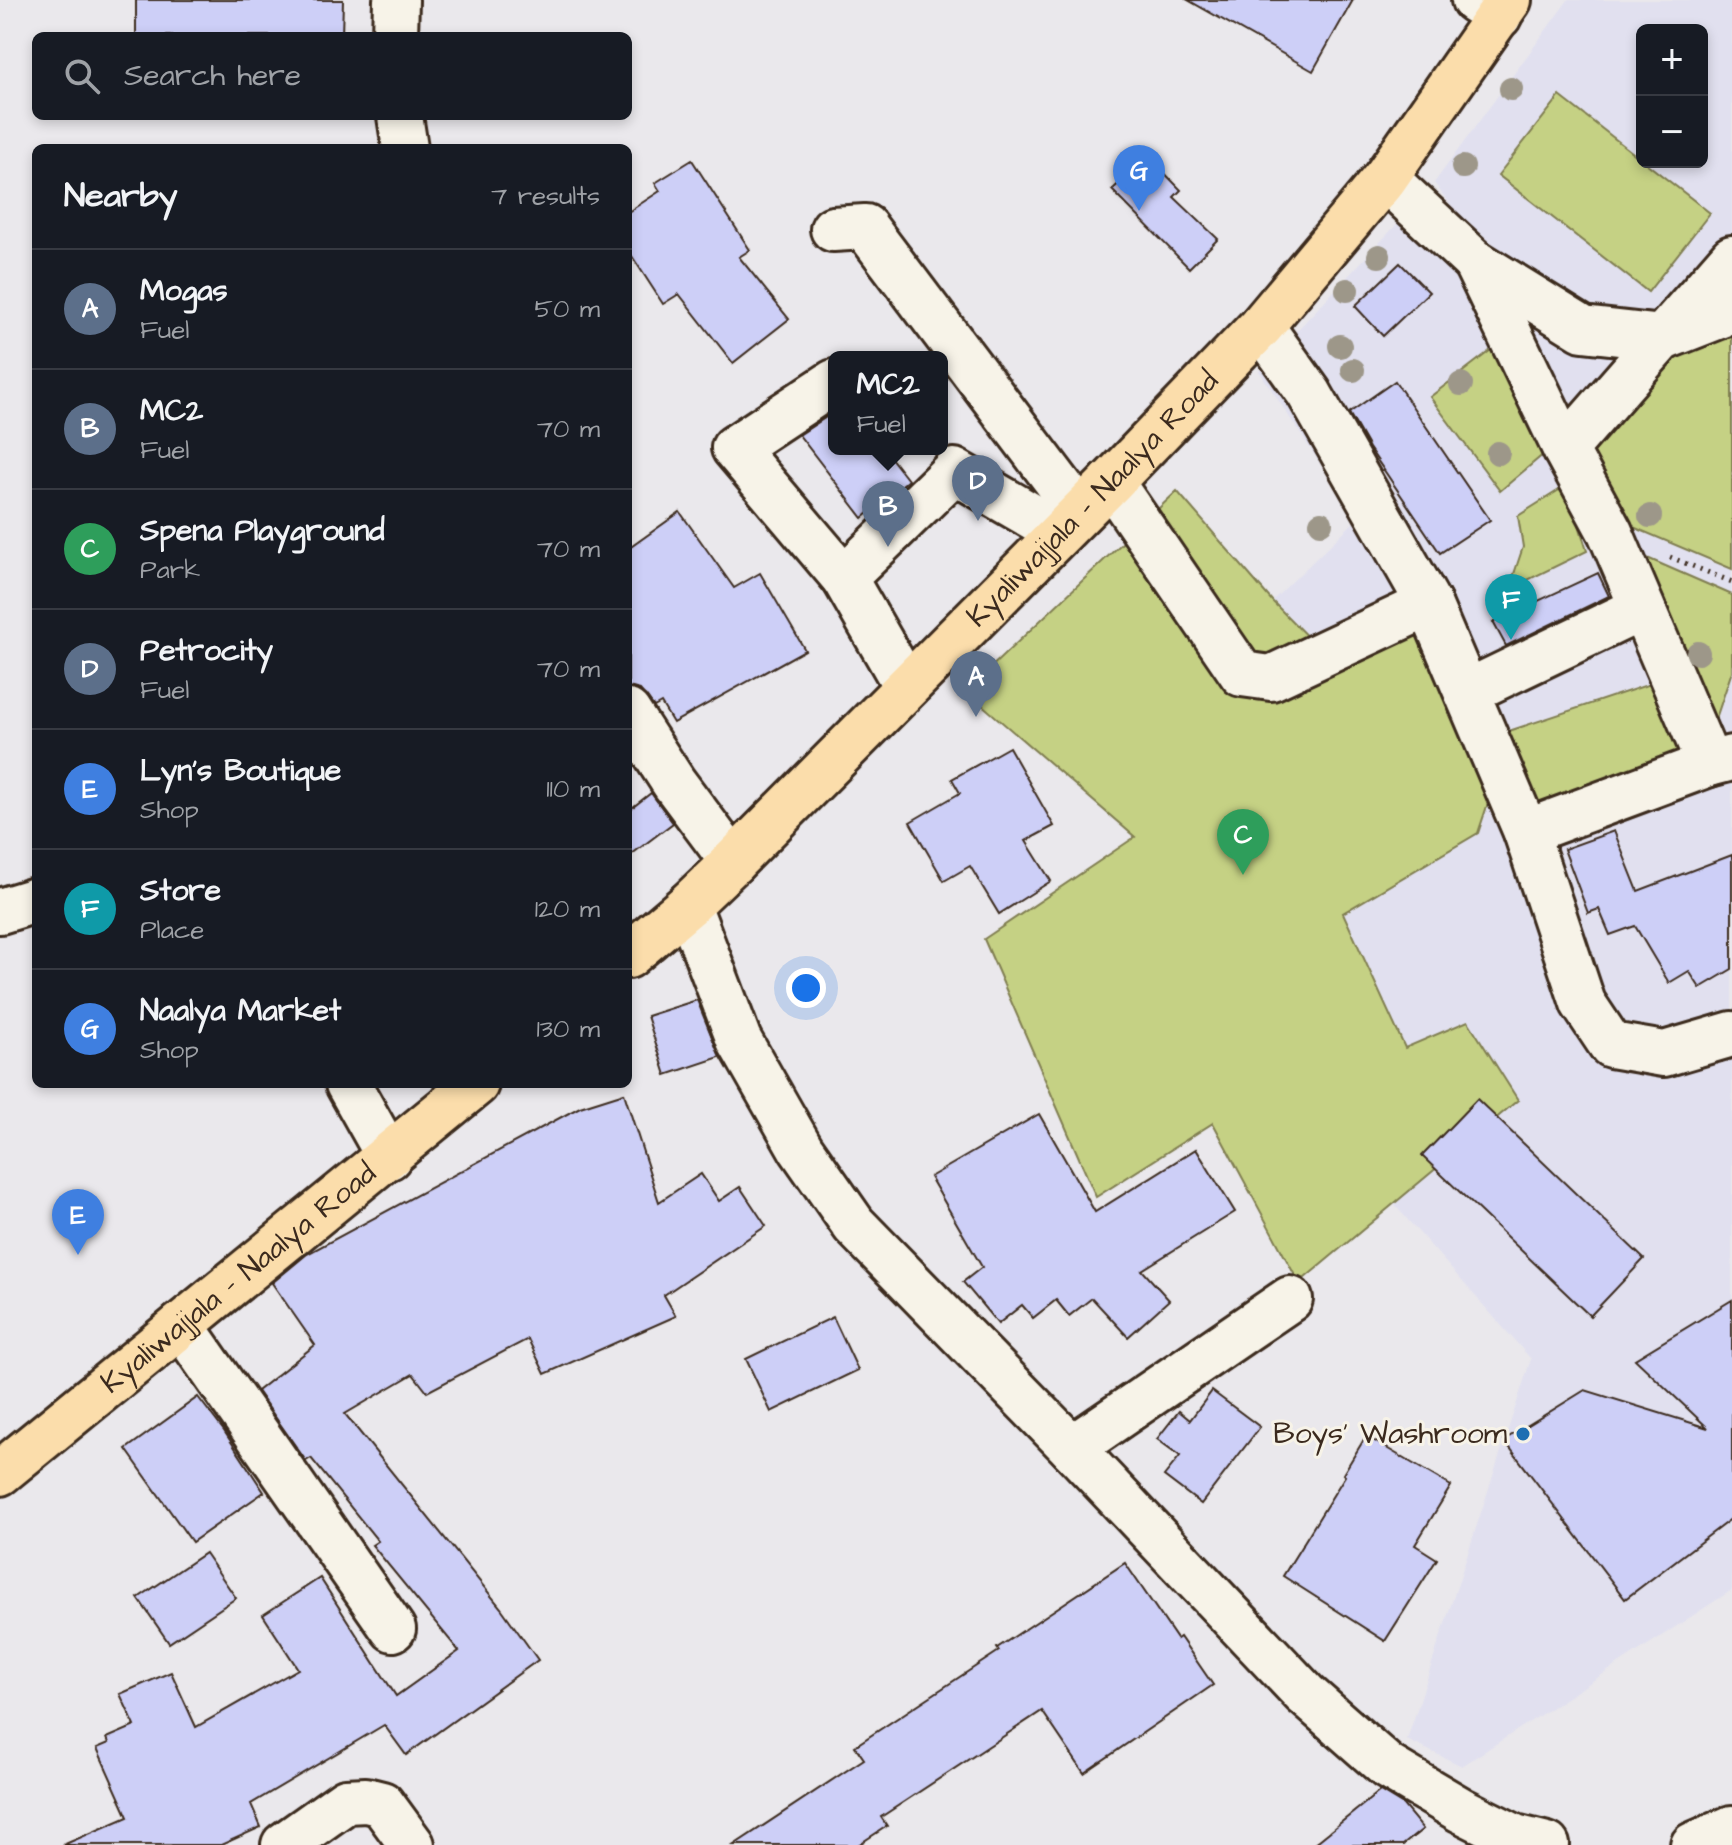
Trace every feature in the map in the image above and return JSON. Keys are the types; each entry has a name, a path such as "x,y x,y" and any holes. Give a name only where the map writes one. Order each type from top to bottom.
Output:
{"main road":[{"name":"Kyaliwajjala - Naalya Road","path":"632,953 733,862 1111,482 1261,326 1385,178 1494,5"},
{"name":"Kyaliwajjala - Naalya Road","path":"0,1473 471,1088"}],"street":[{"path":"395,32 396,0"},
{"path":"401,120 404,144"},
{"path":"1385,178 1475,262 1583,329 1663,338 1732,311"},
{"path":"833,229 865,227 1069,521"},
{"path":"1565,449 1732,258"},
{"path":"1475,262 1565,449 1610,532 1642,608 1720,761 1526,832"},
{"path":"1261,326 1309,393 1429,604 1526,832 1583,1003 1611,1045 1664,1054 1732,1034"},
{"path":"828,386 734,448 844,578 906,686"},
{"path":"844,578 945,460 1069,521"},
{"path":"1111,482 1242,674 1271,678 1429,604"},
{"path":"1467,692 1642,608"},
{"path":"632,718 674,783 733,862"},
{"path":"0,911 32,901"},
{"path":"688,905 739,1040 801,1149 854,1225 1072,1448 1305,1694 1388,1767 1461,1810 1515,1837 1547,1845"},
{"path":"350,1088 389,1157"},
{"path":"1072,1448 1290,1299"},
{"path":"181,1325 393,1629"},
{"path":"284,1845 346,1801 366,1800 382,1804 412,1845"},
{"path":"1693,1845 1732,1828"}],"shaded area":[{"path":"1568,0 1732,0 1732,1590 1462,1766 1407,1740 1531,1359 1392,1202 1299,1283 1213,1123 1096,1197 984,939 1135,837 966,691 1177,491 1272,601 1357,519 1259,371 1398,223 1433,253 1464,222 1434,183"}],"green space":[{"path":"1560,96 1636,155 1636,168 1652,168 1710,213 1648,292 1498,175"},
{"path":"1732,330 1732,569 1626,524 1588,447 1683,347"},
{"path":"1491,350 1545,453 1500,491 1430,397"},
{"path":"1567,485 1587,551 1509,589 1523,547 1518,516"},
{"path":"1177,491 1273,602 1338,668 1420,615 1492,791 1478,833 1343,913 1405,1048 1468,1021 1518,1100 1299,1283 1213,1123 1096,1197 984,939 1135,837 966,691"},
{"path":"1638,554 1732,595 1732,671 1710,736"},
{"path":"1656,682 1680,757 1527,808 1503,733"}],"building":[{"path":"136,0 343,0 342,32 136,32"},
{"path":"1188,0 1353,0 1313,71"},
{"path":"1148,156 1181,190 1174,197 1218,239 1189,268 1112,190"},
{"path":"692,160 750,250 739,257 789,319 733,363 679,294 663,304 632,256 632,209 660,191 655,183"},
{"path":"1400,263 1429,292 1383,336 1355,306"},
{"path":"1395,381 1490,520 1440,553 1349,413"},
{"path":"828,416 828,455 889,455 908,480 863,518 799,435"},
{"path":"680,512 734,588 760,573 805,650 673,723 661,703 654,707 640,690 632,688 632,546"},
{"path":"1598,573 1609,596 1506,646 1493,622"},
{"path":"1009,747 1054,826 1026,841 1051,881 999,914 970,866 944,881 910,822 960,793 952,779"},
{"path":"651,793 673,823 632,854 632,808"},
{"path":"1614,831 1638,891 1732,855 1732,969 1700,988 1689,971 1669,983 1635,926 1610,935 1599,909 1588,913 1564,849"},
{"path":"697,1000 720,1057 666,1075 647,1016"},
{"path":"624,1093 659,1202 701,1174 719,1201 740,1187 766,1226 664,1295 676,1316 545,1374 528,1339 427,1392 413,1374 345,1414 501,1608 538,1660 406,1755 384,1725 251,1804 261,1827 221,1845 63,1845 128,1817 97,1748 109,1743 107,1738 135,1726 120,1694 171,1672 196,1727 298,1669 263,1615 320,1578 396,1696 459,1651 372,1545 378,1541 311,1458 306,1461 257,1391 315,1345 272,1283 307,1254 580,1107"},
{"path":"1477,1099 1644,1259 1590,1316 1422,1156"},
{"path":"1039,1114 1095,1212 1196,1149 1235,1212 1142,1270 1169,1300 1128,1337 1092,1298 1069,1316 1056,1300 1033,1318 1022,1305 998,1324 963,1282 982,1267 930,1177"},
{"path":"1732,1300 1732,1518 1625,1599 1504,1440 1585,1390 1708,1428 1635,1359"},
{"path":"833,1317 858,1370 771,1412 746,1359"},
{"path":"1212,1391 1260,1427 1201,1504 1164,1476 1180,1456 1157,1439 1179,1411 1190,1420"},
{"path":"198,1397 264,1492 192,1542 126,1449"},
{"path":"1366,1436 1451,1486 1415,1545 1437,1559 1385,1641 1283,1576"},
{"path":"205,1553 236,1598 169,1643 138,1598"},
{"path":"1125,1563 1213,1685 1084,1773 1042,1711 881,1817 887,1826 858,1845 734,1845 864,1759 855,1746"},
{"path":"1380,1791 1403,1805 1423,1829 1403,1845 1313,1845"}],"place":[{"name":"Naalya Market","path":"1139,211"},
{"name":"Petrocity","path":"978,521"},
{"name":"MC2","path":"888,547"},
{"name":"Store","path":"1511,640"},
{"name":"Mogas","path":"976,717"},
{"name":"Spena Playground","path":"1243,875"},
{"name":"Lyn's Boutique","path":"78,1255"},
{"name":"Boys' Washroom","path":"1523,1434"}]}
